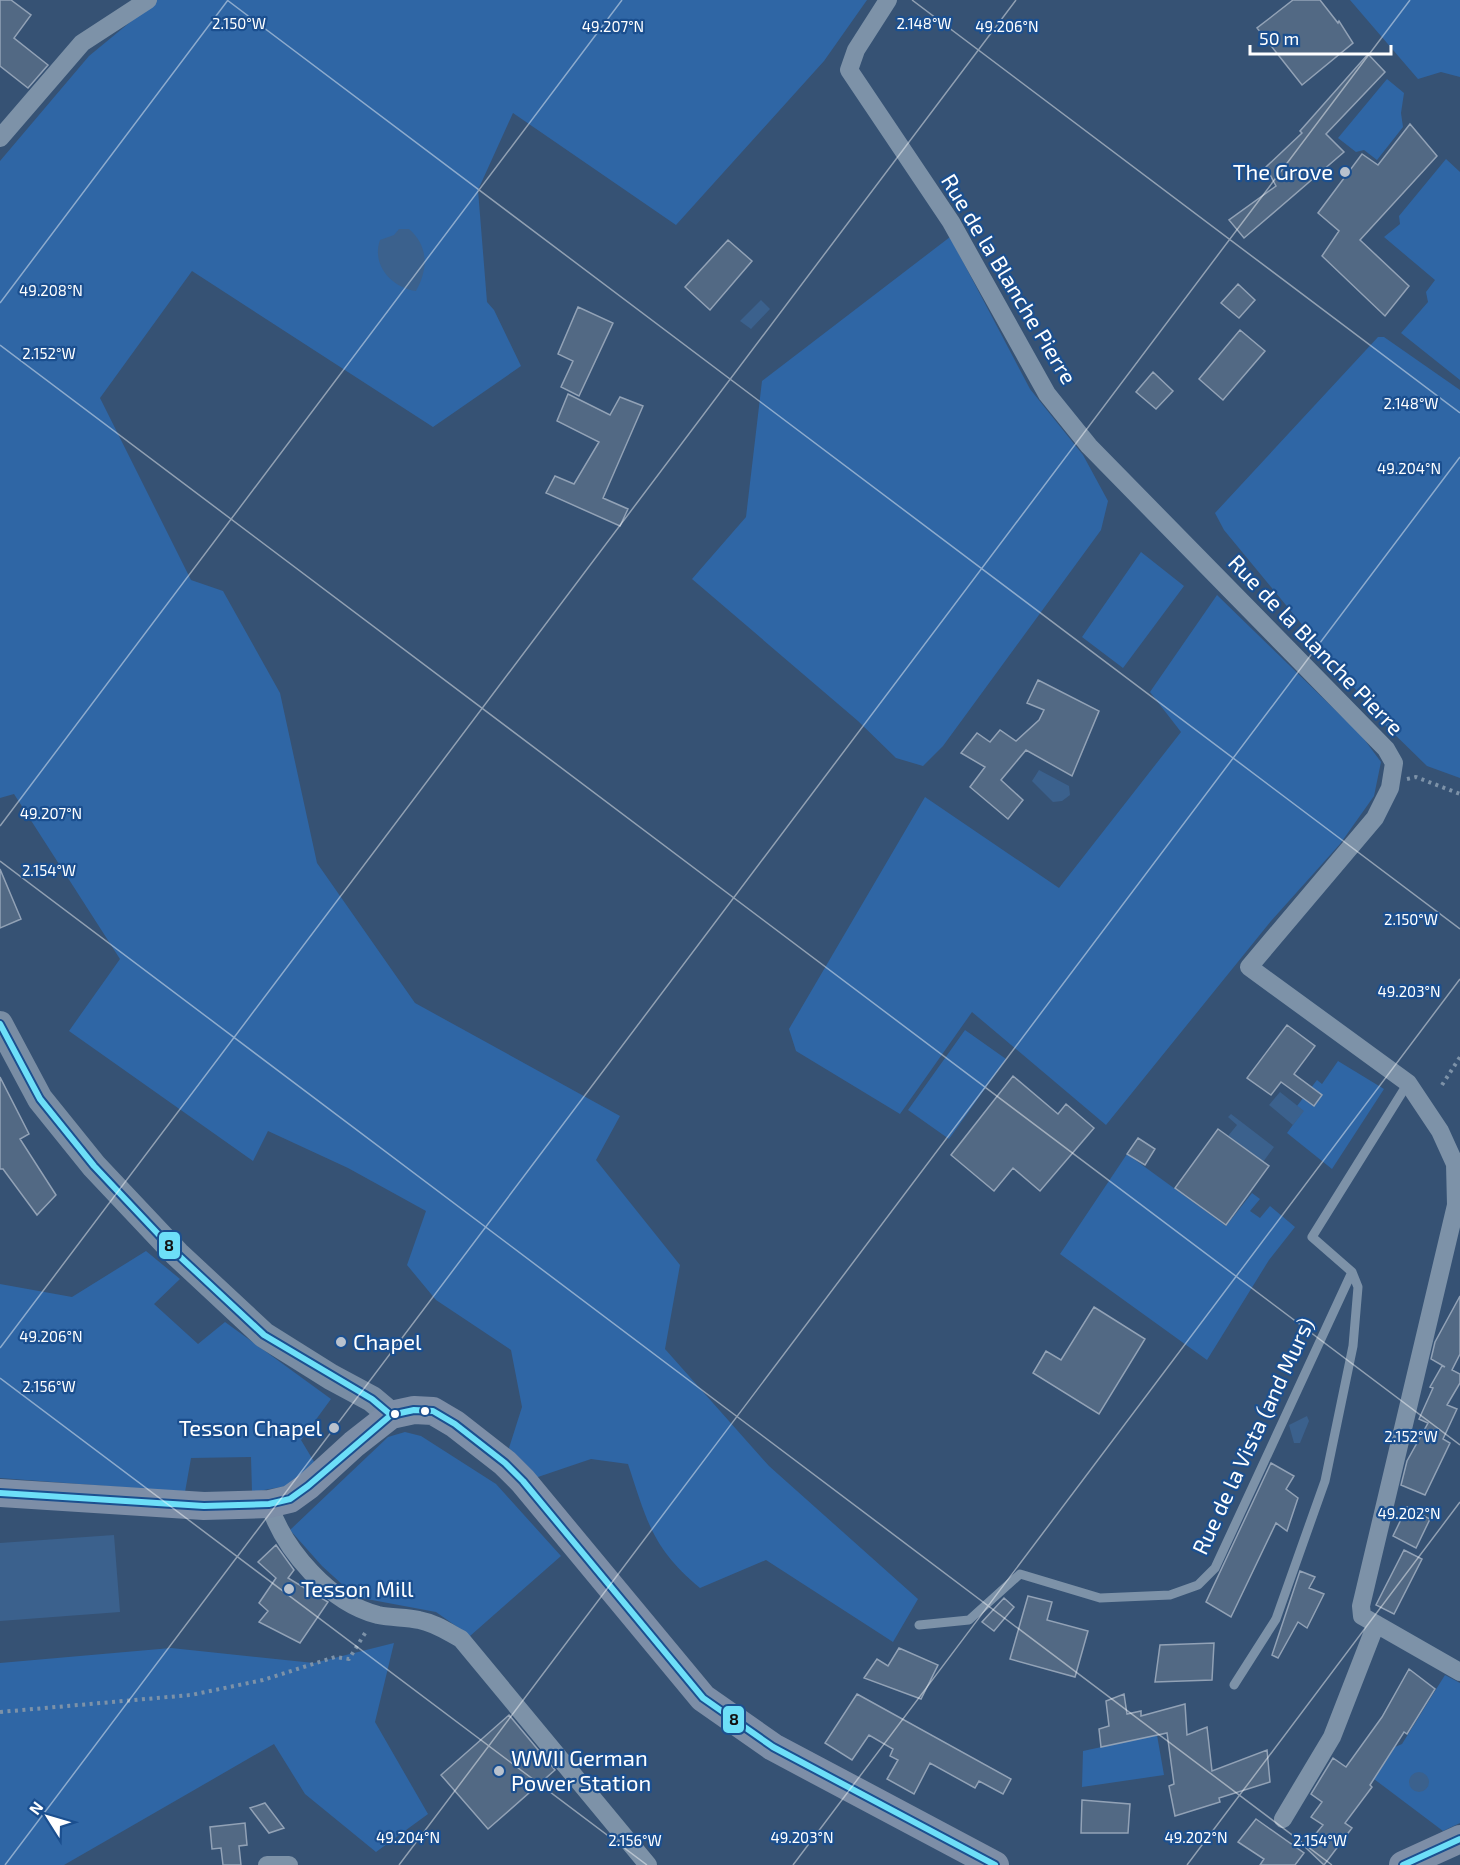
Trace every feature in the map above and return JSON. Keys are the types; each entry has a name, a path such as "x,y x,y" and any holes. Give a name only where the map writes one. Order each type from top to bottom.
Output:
{"main road":[{"path":"0,1024 40,1098 94,1166 177,1254 264,1335 331,1377 372,1399 390,1415"},
{"path":"0,1493 204,1506 269,1504 290,1500 390,1415 414,1410 433,1412 455,1424 505,1463 703,1698 773,1747 995,1865"},
{"path":"1403,1865 1460,1839"}],"street":[{"path":"0,138 82,43 148,0"},
{"name":"Rue de la Blanche Pierre","path":"888,0 855,50 849,70 951,222 1047,394 1089,446 1386,749 1394,763 1390,788 1375,818 1249,967 1408,1083 1440,1131 1455,1164 1456,1205 1361,1606 1362,1616 1460,1672"},
{"path":"269,1504 276,1525 310,1569 340,1598 377,1615 421,1620 461,1640 648,1865"},
{"path":"1283,1819 1332,1737 1376,1624"},
{"path":"267,1865 289,1865"}],"lane":[{"path":"1234,1685 1276,1619 1325,1480 1353,1346 1358,1287 1352,1272 1312,1237 1408,1083"},
{"name":"Rue de la Vista (and Murs)","path":"919,1625 969,1620 1020,1574 1100,1598 1170,1595 1197,1586 1215,1568 1352,1272"}],"path":[{"path":"1442,1085 1460,1057"},
{"path":"0,1712 191,1695 263,1680 335,1657 349,1659 377,1615"}],"shaded area":[{"path":"157,0 867,0 824,61 676,225 513,113 478,190 487,302 494,310 521,366 433,427 192,271 100,398 191,580 223,591 280,693 317,863 415,1003 620,1116 596,1160 680,1265 665,1349 769,1466 918,1599 893,1642 766,1560 700,1588 671,1560 661,1546 646,1518 628,1464 591,1459 535,1478 509,1448 522,1407 511,1350 436,1300 407,1265 426,1211 348,1168 268,1131 253,1161 69,1031 120,959 14,794 0,798 0,161 89,56"},
{"path":"1350,0 1460,0 1460,77 1441,72 1418,79"},
{"path":"1387,79 1404,93 1401,113 1403,127 1377,160 1364,150 1356,152 1338,138"},
{"path":"1446,159 1460,172 1460,380 1401,333 1428,302 1426,292 1435,280 1384,237 1400,224 1399,216"},
{"path":"399,229 409,229 416,236 423,251 423,275 416,291 407,289 392,280 386,274 378,258 380,240 394,235"},
{"path":"950,237 1030,389 1083,455 1108,501 1101,530 943,746 923,766 896,758 858,721 692,579 746,517 762,381"},
{"path":"761,300 770,309 751,329 740,321"},
{"path":"1378,337 1384,337 1460,390 1460,778 1427,766 1385,725 1224,530 1215,513"},
{"path":"1141,552 1184,586 1123,668 1082,637"},
{"path":"1217,595 1361,735 1381,762 1374,796 1340,844 1271,921 1106,1125 972,1012 900,1114 796,1051 789,1029 925,797 1059,888 1181,732 1150,692"},
{"path":"1039,770 1069,786 1070,795 1062,801 1053,802 1032,781"},
{"path":"965,1030 1006,1059 949,1139 908,1110"},
{"path":"1338,1061 1384,1089 1332,1169 1287,1133 1303,1111 1297,1106 1317,1080 1322,1084"},
{"path":"1280,1092 1304,1111 1293,1125 1269,1105"},
{"path":"1231,1114 1274,1147 1263,1162 1228,1136 1237,1125 1228,1117"},
{"path":"1127,1154 1226,1226 1252,1193 1260,1199 1250,1211 1260,1218 1270,1206 1295,1227 1269,1260 1207,1360 1060,1254"},
{"path":"146,1251 180,1279 154,1304 198,1344 225,1322 331,1399 301,1440 316,1465 287,1486 252,1492 251,1457 191,1458 185,1492 0,1478 0,1284 72,1297"},
{"path":"1307,1416 1309,1421 1300,1443 1294,1443 1289,1425"},
{"path":"405,1432 421,1436 496,1484 561,1556 470,1636 436,1612 356,1597 322,1566 290,1530 388,1437"},
{"path":"114,1535 120,1612 0,1621 0,1543"},
{"path":"394,1643 375,1722 428,1814 376,1852 305,1794 274,1744 64,1865 0,1865 0,1663 171,1648 314,1663"},
{"path":"1445,1675 1460,1683 1460,1823 1443,1831 1374,1779 1395,1747 1402,1744"},
{"path":"1157,1735 1164,1775 1082,1787 1083,1751"},
{"path":"1415,1772 1423,1772 1429,1778 1429,1786 1423,1792 1415,1792 1409,1786 1409,1778"}],"building":[{"path":"0,0 11,0 31,15 14,38 48,65 28,88 0,66"},
{"path":"1293,0 1320,0 1338,23 1339,21 1353,43 1302,85 1257,28"},
{"path":"1368,54 1385,72 1326,134 1344,152 1244,238 1229,220 1276,186 1266,167 1302,133 1300,131"},
{"path":"1410,124 1437,156 1360,240 1409,286 1385,316 1322,256 1339,231 1318,213 1362,154 1378,165"},
{"path":"728,240 752,261 710,310 685,287"},
{"path":"1238,284 1255,300 1239,318 1221,303"},
{"path":"578,307 613,323 579,396 561,387 573,361 558,354"},
{"path":"1240,330 1265,351 1223,400 1199,379"},
{"path":"1153,372 1173,391 1156,409 1136,392"},
{"path":"568,394 610,415 620,397 643,406 603,498 628,509 620,526 546,493 555,476 574,484 599,442 557,421"},
{"path":"1038,680 1099,711 1072,776 1026,750 1001,780 1023,800 1008,819 970,787 985,767 961,753 977,733 990,742 1000,730 1016,741 1039,720 1044,710 1027,703"},
{"path":"0,869 21,919 0,928"},
{"path":"1287,1025 1315,1046 1294,1074 1322,1095 1314,1106 1281,1082 1271,1095 1247,1078"},
{"path":"1013,1076 1058,1114 1066,1104 1094,1128 1040,1191 1013,1168 994,1191 951,1155"},
{"path":"0,1077 29,1134 20,1139 56,1195 37,1215 3,1169 0,1169"},
{"path":"1218,1129 1269,1166 1226,1225 1175,1188"},
{"path":"1138,1138 1155,1149 1145,1165 1127,1154"},
{"path":"1460,1296 1460,1354 1452,1370 1460,1374 1460,1383 1447,1405 1457,1409 1443,1439 1450,1443 1425,1495 1401,1485 1407,1461 1428,1423 1419,1419 1433,1388 1430,1387 1442,1366 1445,1367 1431,1359 1435,1342"},
{"path":"1094,1307 1145,1339 1099,1414 1033,1373 1046,1351 1061,1360"},
{"path":"1271,1463 1294,1476 1286,1489 1298,1498 1287,1531 1276,1523 1231,1617 1206,1602"},
{"path":"1407,1507 1430,1519 1416,1548 1393,1536"},
{"name":"Tesson Mill","path":"276,1545 294,1570 288,1578 328,1602 300,1643 259,1622 268,1611 259,1603 276,1578 258,1562"},
{"path":"1404,1550 1422,1559 1394,1614 1376,1605"},
{"path":"1300,1571 1315,1577 1309,1588 1324,1594 1307,1628 1298,1622 1278,1658 1272,1655"},
{"path":"1028,1596 1052,1602 1047,1620 1088,1631 1075,1677 1010,1659"},
{"path":"1004,1598 1014,1607 994,1631 982,1622"},
{"path":"1214,1643 1212,1680 1155,1682 1160,1645"},
{"path":"899,1648 938,1665 921,1699 864,1678 877,1659 888,1666"},
{"path":"1409,1669 1435,1689 1407,1734 1404,1732 1370,1785 1372,1787 1345,1823 1352,1828 1324,1865 1305,1847 1323,1825 1311,1817 1322,1802 1311,1794 1333,1758 1346,1767 1382,1717"},
{"path":"857,1694 1011,1779 1003,1794 979,1781 975,1788 930,1763 914,1794 887,1779 898,1760 890,1756 893,1749 869,1735 852,1760 825,1743"},
{"path":"1124,1694 1127,1714 1141,1711 1141,1716 1185,1704 1187,1735 1207,1727 1212,1771 1267,1750 1270,1782 1219,1798 1220,1802 1175,1816 1169,1786 1174,1784 1167,1733 1101,1747 1099,1729 1109,1726 1106,1701"},
{"name":"WWII German Power Station","path":"509,1715 555,1770 488,1829 441,1775"},
{"path":"1082,1800 1130,1804 1128,1833 1081,1833"},
{"path":"265,1803 284,1828 269,1833 250,1808"},
{"path":"1256,1819 1304,1853 1295,1865 1260,1865 1264,1859 1238,1842"},
{"path":"245,1823 247,1845 239,1846 241,1865 223,1865 221,1848 212,1849 210,1827"}],"transit line":[{"name":"8","path":"0,1024 40,1099 94,1166 177,1254 264,1335 372,1399 391,1415"},
{"name":"8","path":"0,1493 204,1506 269,1504 290,1499 308,1486 391,1415 414,1410 433,1411 455,1424 505,1463 523,1481 703,1698 773,1747 995,1865"},
{"name":"8","path":"1403,1865 1460,1839"}],"place":[{"name":"The Grove","path":"1345,172"},
{"name":"Chapel","path":"341,1342"},
{"name":"Tesson Chapel","path":"334,1428"},
{"name":"Tesson Mill","path":"289,1589"},
{"name":"WWII German Power Station","path":"499,1771"}]}
